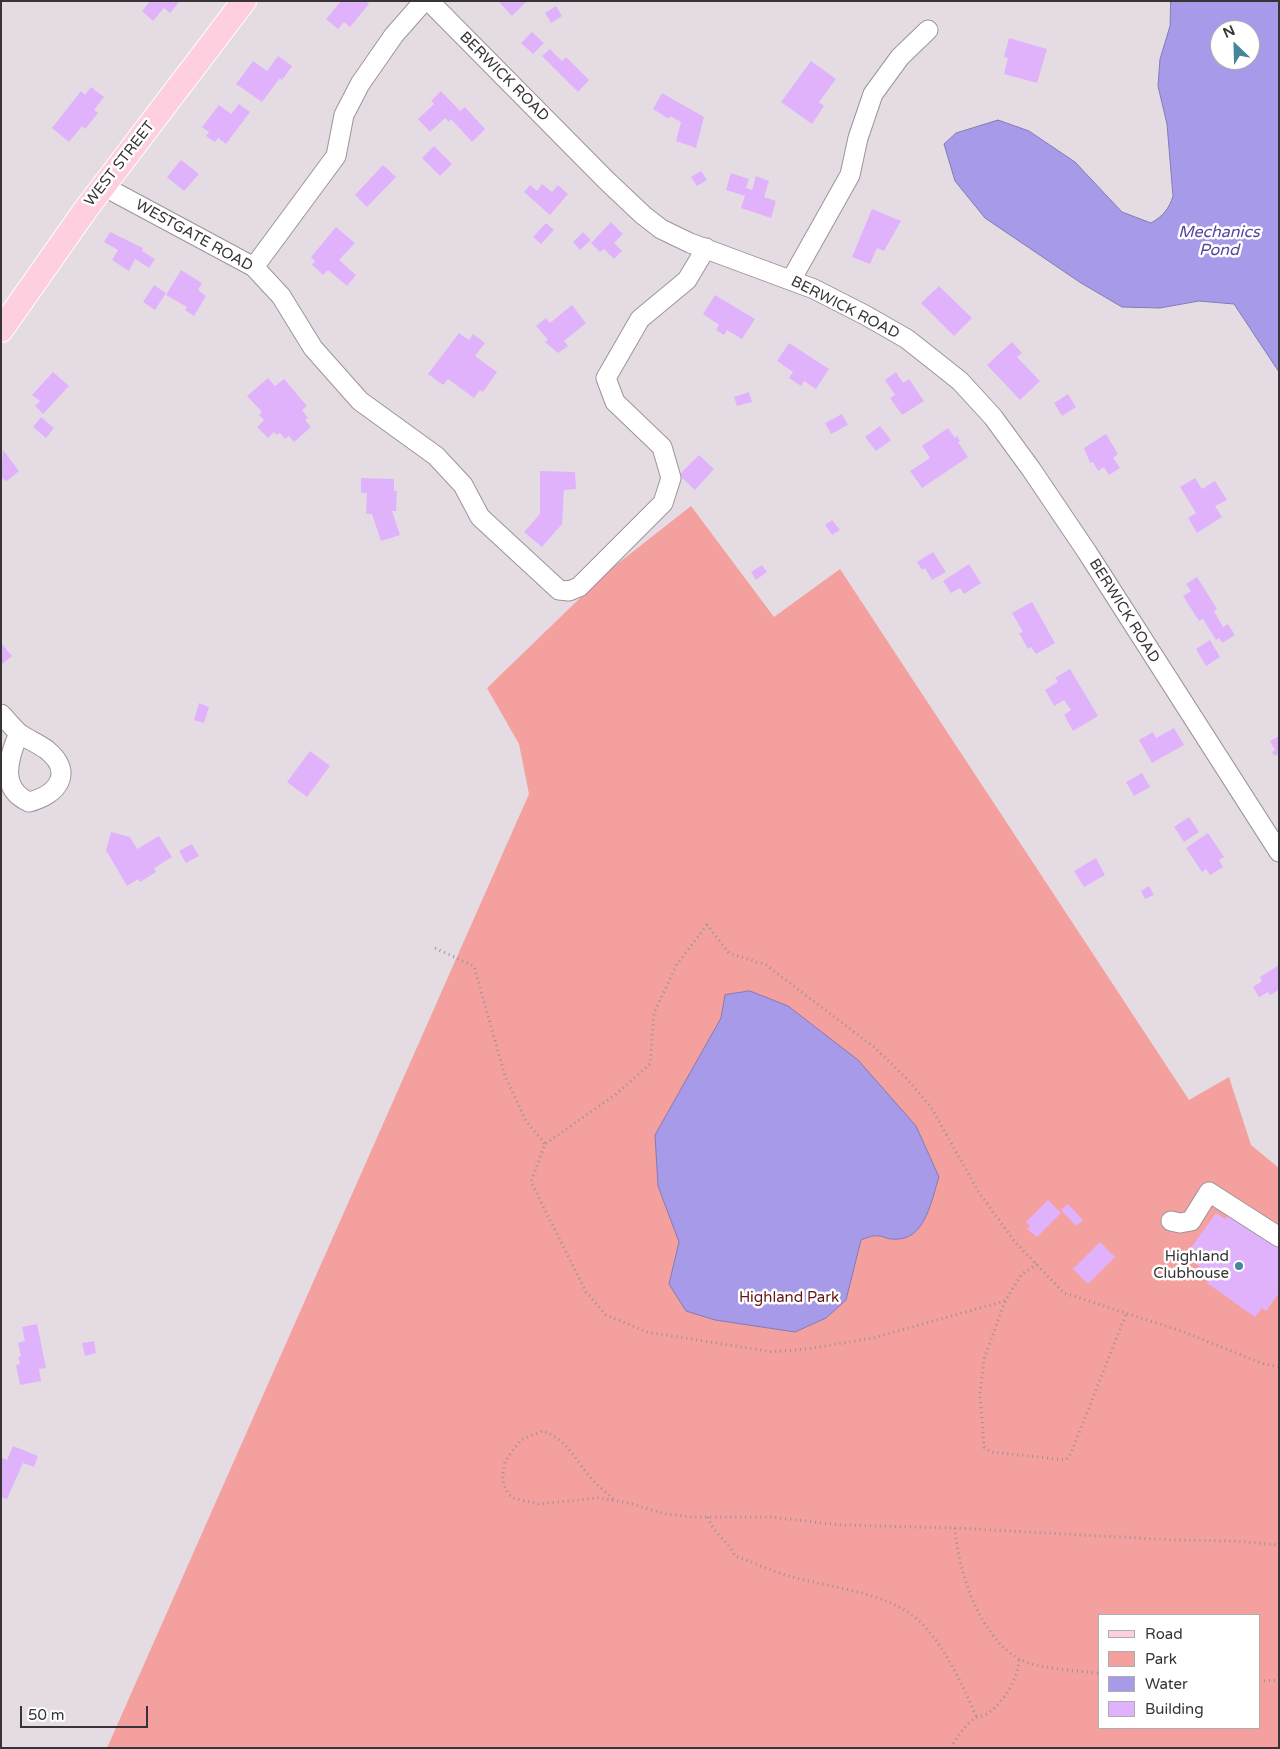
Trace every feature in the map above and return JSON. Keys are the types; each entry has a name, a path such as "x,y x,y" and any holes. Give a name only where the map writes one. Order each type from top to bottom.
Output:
{"main road":[{"name":"WEST STREET","path":"1,330 103,186 244,1"}],"street":[{"path":"254,267 336,156 344,116 360,84 394,35 424,1"},
{"name":"BERWICK ROAD","path":"428,1 643,216 661,229 791,280 857,311 907,339 960,381 993,417 1087,552 1279,852"},
{"path":"791,280 850,175 858,138 872,94 900,57 928,30"},
{"name":"WESTGATE ROAD","path":"103,186 254,267 281,296 313,348 360,400 436,456 463,485 480,517 560,590 569,591 579,587 663,503 671,478 662,446 615,402 606,378 640,319 687,280 706,248"},
{"path":"1,714 19,733"},
{"path":"1171,1221 1180,1223 1191,1221 1209,1192 1279,1238"}],"path":[{"path":"1005,1301 873,1338 806,1349 773,1352 647,1332 606,1315 586,1292 531,1182 545,1144 615,1095 650,1064 654,1013 677,964 707,925 728,953 766,965 874,1047 906,1078 931,1107 978,1191 1014,1241 1064,1293 1184,1332 1261,1364 1279,1367"},
{"path":"434,948 474,966 505,1076 526,1121 545,1144"},
{"path":"1038,1264 1021,1275 1005,1301 984,1359 980,1394 984,1447 991,1452 1066,1460 1071,1453 1126,1314"},
{"path":"613,1499 592,1480 564,1443 552,1434 542,1431 521,1440 505,1462 502,1479 503,1486 514,1498 538,1504 598,1498 613,1499 665,1514 708,1517 771,1517 841,1525 955,1528 1174,1540 1235,1540 1279,1545"},
{"path":"708,1517 710,1526 732,1549 735,1556 785,1575 880,1600 907,1611 936,1639 963,1684 977,1718"},
{"path":"955,1528 957,1556 976,1609 985,1625 1019,1658 1076,1671 1098,1673"},
{"path":"952,1748 960,1734 977,1718 989,1713 1004,1697 1019,1670 1019,1658"},
{"path":"1260,1681 1279,1680"}],"green space":[{"name":"Highland Park","path":"691,506 774,617 840,569 1189,1100 1229,1077 1251,1145 1279,1168 1279,1748 107,1748 529,794 519,744 487,688 607,572"}],"water":[{"name":"Mechanics Pond","path":"1171,1 1279,1 1279,372 1234,304 1199,301 1160,308 1122,307 1081,283 985,218 955,181 944,144 956,133 998,120 1029,131 1075,162 1122,212 1151,223 1162,215 1170,205 1173,196 1167,124 1158,86 1160,59 1170,26"},
{"path":"750,991 788,1006 858,1060 916,1126 939,1177 926,1215 916,1231 908,1237 899,1239 874,1236 861,1240 846,1300 826,1318 795,1332 715,1320 686,1311 669,1284 679,1242 658,1186 655,1135 721,1018 725,995"}],"building":[{"path":"150,1 180,1 170,13 164,8 153,21 142,11"},
{"path":"341,1 366,1 369,4 350,27 344,22 338,29 326,19"},
{"path":"498,1 527,1 512,16"},
{"path":"556,6 562,16 551,23 545,13"},
{"path":"532,32 544,43 533,54 521,43"},
{"path":"1009,38 1047,49 1037,83 1004,74 1008,58 1004,57"},
{"path":"550,49 562,61 566,57 589,80 578,92 542,56"},
{"path":"278,56 292,66 282,80 280,78 262,102 236,84 253,61 267,71"},
{"path":"811,61 836,79 819,102 824,106 812,124 781,102"},
{"path":"91,87 104,97 94,110 98,113 85,129 82,126 69,142 52,128 81,91 85,95"},
{"path":"441,91 460,111 465,107 485,129 472,142 451,119 449,122 445,118 430,132 418,119 434,104 431,101"},
{"path":"662,93 704,117 696,148 676,141 681,122 670,116 669,119 653,109"},
{"path":"239,104 250,112 226,144 218,138 215,142 206,136 209,132 202,127 219,105 231,114"},
{"path":"434,146 452,164 440,176 422,158"},
{"path":"181,160 199,174 184,191 167,177"},
{"path":"383,165 396,177 367,207 355,195"},
{"path":"701,171 707,180 697,186 691,177"},
{"path":"731,173 749,179 746,188 752,190 756,176 769,181 764,197 776,201 771,218 741,208 745,196 726,190"},
{"path":"542,184 552,192 558,185 568,194 550,215 524,192 530,185 537,191"},
{"path":"872,209 901,221 884,251 877,248 870,264 852,257"},
{"path":"611,222 623,234 614,243 622,251 614,259 604,249 600,252 591,243"},
{"path":"546,223 554,230 541,244 533,237"},
{"path":"336,227 355,243 339,260 356,275 347,286 328,270 323,275 312,265 315,261 311,257"},
{"path":"110,232 143,248 142,251 155,259 149,268 135,259 129,271 112,260 118,250 104,242"},
{"path":"583,232 591,240 580,250 573,242"},
{"path":"181,270 202,283 198,290 206,296 194,316 185,310 187,307 166,295"},
{"path":"154,285 166,293 155,310 143,302"},
{"path":"939,286 972,318 954,336 921,303"},
{"path":"715,295 755,319 742,339 727,330 724,335 716,330 719,325 703,314"},
{"path":"572,305 586,323 564,341 568,346 558,353 545,342 548,340 536,326 546,318 550,323"},
{"path":"459,333 469,340 473,334 485,343 475,356 497,372 483,392 480,390 474,398 448,379 443,385 428,374"},
{"path":"1012,342 1022,353 1017,357 1040,381 1020,400 987,365"},
{"path":"789,343 829,369 816,389 804,381 801,386 789,378 793,372 777,361"},
{"path":"53,372 69,386 43,414 35,406 40,401 32,395"},
{"path":"896,372 903,383 909,379 924,401 902,415 890,398 895,395 885,380"},
{"path":"268,378 275,386 284,379 307,406 302,410 308,418 305,420 311,427 294,442 289,436 285,439 280,433 277,435 274,432 268,438 257,427 264,420 259,415 262,412 247,396"},
{"path":"749,392 752,402 737,406 734,397"},
{"path":"1068,394 1076,407 1062,416 1054,403"},
{"path":"842,414 848,425 831,434 825,423"},
{"path":"41,417 54,428 46,438 33,427"},
{"path":"880,426 891,440 876,451 865,437"},
{"path":"948,428 955,438 957,436 960,441 958,442 968,457 922,488 910,471 930,458 922,446"},
{"path":"1106,434 1118,454 1113,458 1120,468 1109,475 1104,467 1098,471 1093,462 1090,463 1084,448"},
{"path":"3,450 19,471 7,481 1,478"},
{"path":"699,455 714,469 695,490 679,475"},
{"path":"540,471 575,472 576,489 564,490 562,524 542,547 524,532 540,514"},
{"path":"361,478 394,479 394,491 397,491 396,511 392,511 400,535 381,541 372,514 366,514 367,493 361,493"},
{"path":"1195,478 1202,489 1215,481 1227,500 1215,506 1222,517 1197,533 1188,518 1196,513 1180,487"},
{"path":"832,520 840,530 832,535 825,525"},
{"path":"933,552 946,572 932,580 925,568 922,570 917,562"},
{"path":"969,564 981,583 964,594 960,588 951,593 943,581"},
{"path":"762,565 767,572 756,580 751,572"},
{"path":"1197,577 1217,609 1214,611 1223,627 1228,624 1235,635 1222,643 1219,638 1216,640 1203,619 1199,621 1183,596 1191,591 1186,584"},
{"path":"1032,602 1055,643 1036,654 1031,647 1028,649 1019,633 1023,632 1012,613"},
{"path":"1210,640 1220,657 1206,666 1196,649"},
{"path":"1,643 12,656 1,665"},
{"path":"1070,669 1098,716 1073,731 1064,715 1071,710 1064,700 1054,706 1045,690 1058,682 1055,678"},
{"path":"199,703 209,707 204,723 194,720"},
{"path":"1174,728 1184,745 1152,763 1139,740 1153,732 1156,738"},
{"path":"1279,736 1279,753 1275,756 1272,752 1275,750 1270,741"},
{"path":"310,751 330,766 307,797 287,782"},
{"path":"1142,773 1150,787 1134,796 1126,782"},
{"path":"1189,817 1199,832 1184,842 1174,827"},
{"path":"111,832 130,837 137,849 159,836 172,857 154,868 156,872 140,882 138,879 127,886 106,850"},
{"path":"1208,833 1224,857 1219,860 1223,867 1210,875 1206,869 1202,872 1186,848"},
{"path":"192,844 199,856 186,863 179,851"},
{"path":"1096,858 1105,875 1084,887 1074,871"},
{"path":"1149,886 1154,895 1145,899 1141,891"},
{"path":"1279,965 1279,990 1270,995 1268,992 1259,997 1253,987 1262,981 1260,977"},
{"path":"1048,1200 1061,1213 1037,1237 1027,1229 1030,1226 1026,1222"},
{"path":"1068,1204 1083,1220 1076,1226 1061,1210"},
{"name":"Highland Clubhouse","path":"1216,1213 1225,1219 1230,1213 1279,1248 1279,1293 1266,1311 1262,1308 1255,1317 1207,1283 1212,1275 1185,1256"},
{"path":"1100,1242 1115,1257 1088,1284 1073,1269"},
{"path":"37,1324 46,1368 39,1369 41,1381 20,1385 16,1365 20,1364 18,1357 21,1356 18,1343 25,1341 22,1327"},
{"path":"94,1341 96,1353 85,1356 82,1343"},
{"path":"13,1446 38,1456 34,1467 23,1463 7,1499 1,1497 1,1457 7,1460"}],"place":[{"name":"Highland Clubhouse","path":"1239,1266"}]}
